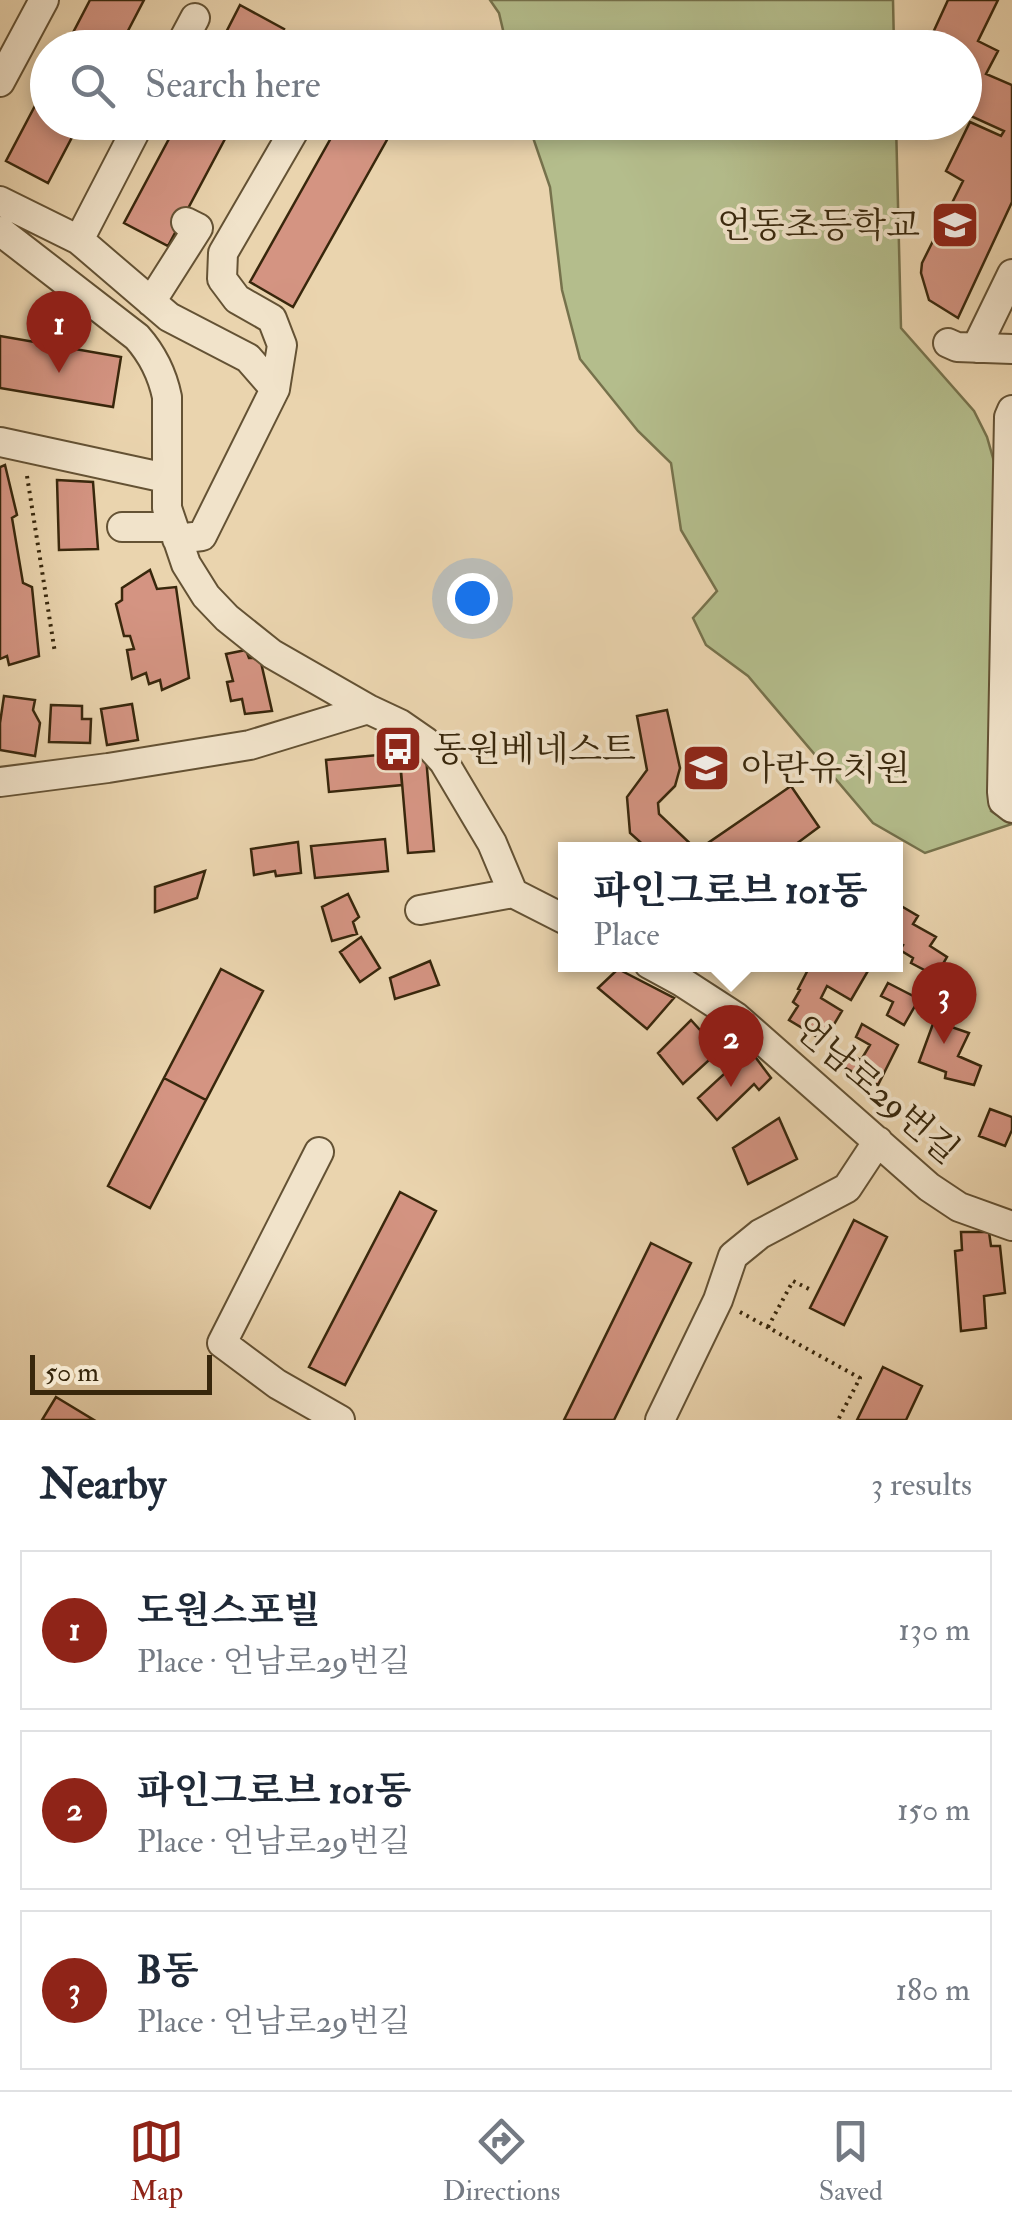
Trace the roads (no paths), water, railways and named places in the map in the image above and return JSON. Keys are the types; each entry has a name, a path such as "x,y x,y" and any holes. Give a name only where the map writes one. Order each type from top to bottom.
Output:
{"street":[{"path":"0,82 44,0"},
{"path":"189,30 195,18"},
{"path":"78,240 131,140"},
{"path":"122,527 202,536 275,389 282,344 272,320 237,300 222,279 224,253 289,140"},
{"path":"0,201 78,240 169,318 248,358 275,389"},
{"path":"152,302 198,228 186,222"},
{"path":"0,231 137,337 148,350 164,380 167,397 167,508 186,564 206,596 272,654 426,742 444,762 492,842 512,893"},
{"path":"1012,274 962,346 1012,349"},
{"path":"1012,410 1008,417 1002,792 1003,800 1012,808"},
{"path":"12,444 166,478"},
{"path":"6,778 250,745 368,709"},
{"path":"420,910 512,893 558,916"},
{"name":"언남로29번길","path":"664,972 736,1017 929,1186 958,1207 1012,1226"},
{"path":"660,1420 718,1300 733,1256 760,1234 846,1188 878,1141"},
{"path":"319,1152 222,1343 277,1384 340,1420"}],"place":[{"name":"언동초등학교","path":"955,225"},
{"name":"도원스포빌","path":"59,373"},
{"name":"동원베네스트","path":"398,749"},
{"name":"아란유치원","path":"706,768"},
{"name":"B동","path":"944,1044"},
{"name":"파인그로브 101동","path":"731,1087"}]}
